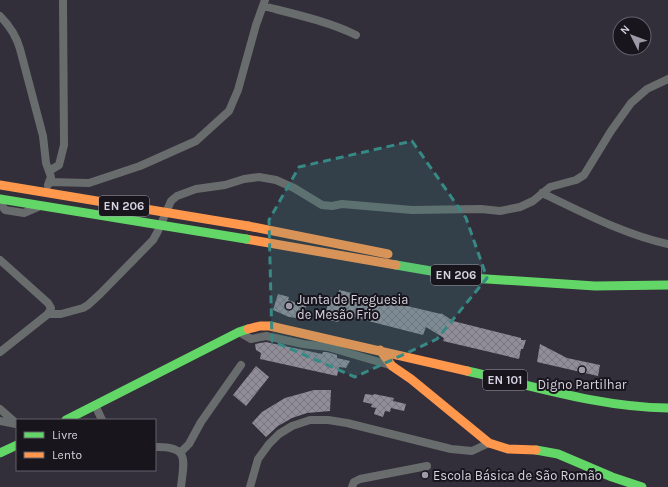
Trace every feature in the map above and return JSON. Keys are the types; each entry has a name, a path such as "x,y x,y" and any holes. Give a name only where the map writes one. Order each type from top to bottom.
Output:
{"main road":[{"name":"EN 206","path":"0,186 248,226 440,264 506,274 585,281 668,279"},
{"name":"EN 206","path":"0,199 472,278 595,286 668,285"},
{"name":"EN 101","path":"68,419 239,332 260,326 270,326 380,350 594,401 642,408 668,408"},
{"path":"380,350 392,366 411,379 489,443 508,449 538,450 558,454 640,487"},
{"path":"402,355 404,369 411,379"},
{"path":"404,369 414,358"},
{"path":"0,453 16,445"}],"street":[{"path":"49,171 59,165 64,146 63,0"},
{"path":"49,182 89,183 140,166 196,141 229,112 238,90 256,25 264,3 356,35"},
{"path":"0,16 11,28 17,38 43,136 46,163 51,177 40,206 24,213 5,210 0,203"},
{"path":"48,314 61,314 83,308 100,294 153,240 171,201 177,196 196,189 214,188 244,179 258,177 276,180 294,188 322,205 332,206 342,204 412,210 481,209 500,211 520,207 533,201 550,187 576,180 584,175 611,131 631,103 647,89 668,79"},
{"path":"542,193 599,220 629,232 668,244"},
{"path":"0,260 48,302 51,308 48,314 0,352"},
{"path":"239,332 251,339 266,336 303,344 328,347 404,369"},
{"path":"180,453 190,444 201,422 241,365"},
{"path":"95,405 102,419"},
{"path":"0,409 16,423"},
{"path":"250,487 258,459 269,444 279,434 292,426 310,420 328,420 346,423 451,449 472,451 489,443"},
{"path":"0,421 16,424"},
{"path":"156,447 174,448 183,456 184,462 181,487"},
{"path":"352,487 354,482 360,479 427,466"}],"highlighted area":[{"path":"412,141 466,218 487,278 437,339 355,377 272,341 269,220 299,167"}],"building":[{"path":"339,290 441,313 453,321 521,338 521,340 526,340 523,349 521,349 519,359 443,341 444,338 426,327 423,335 341,314 338,322 324,319 330,297 338,298"},
{"name":"Junta de Freguesia de Mesão Frio","path":"278,294 289,297 288,300 306,306 303,317 289,317 273,310"},
{"path":"266,342 322,354 323,352 327,352 337,355 337,358 350,361 346,368 339,367 337,376 260,359 261,353 256,350 255,344"},
{"path":"540,344 567,358 600,365 598,376 537,362"},
{"path":"256,366 269,377 246,406 233,395"},
{"path":"314,390 331,390 330,411 307,413 292,418 278,426 266,437 252,423 262,412 285,398"},
{"path":"365,394 374,394 394,398 393,401 406,404 404,411 391,408 390,412 385,411 383,417 374,414 376,408 371,407 372,404 363,402"}],"traffic: fast":[{"path":"0,199 246,239"},
{"path":"396,265 472,278 595,286 668,285"},
{"path":"68,419 239,332 248,329"},
{"path":"467,371 592,400 642,407 668,408"},
{"path":"0,453 16,445"},
{"path":"536,450 558,454 612,477 642,487"}],"traffic: slow":[{"path":"0,185 248,226"},
{"path":"248,226 388,254"},
{"path":"246,239 396,265"},
{"path":"248,329 260,326 270,326 467,371"},
{"path":"380,350 392,366 411,379 489,443 508,449 536,450"}],"place":[{"name":"Junta de Freguesia de Mesão Frio","path":"289,306"},
{"name":"Digno Partilhar","path":"582,370"},
{"name":"Escola Básica de São Romão","path":"425,475"}]}
